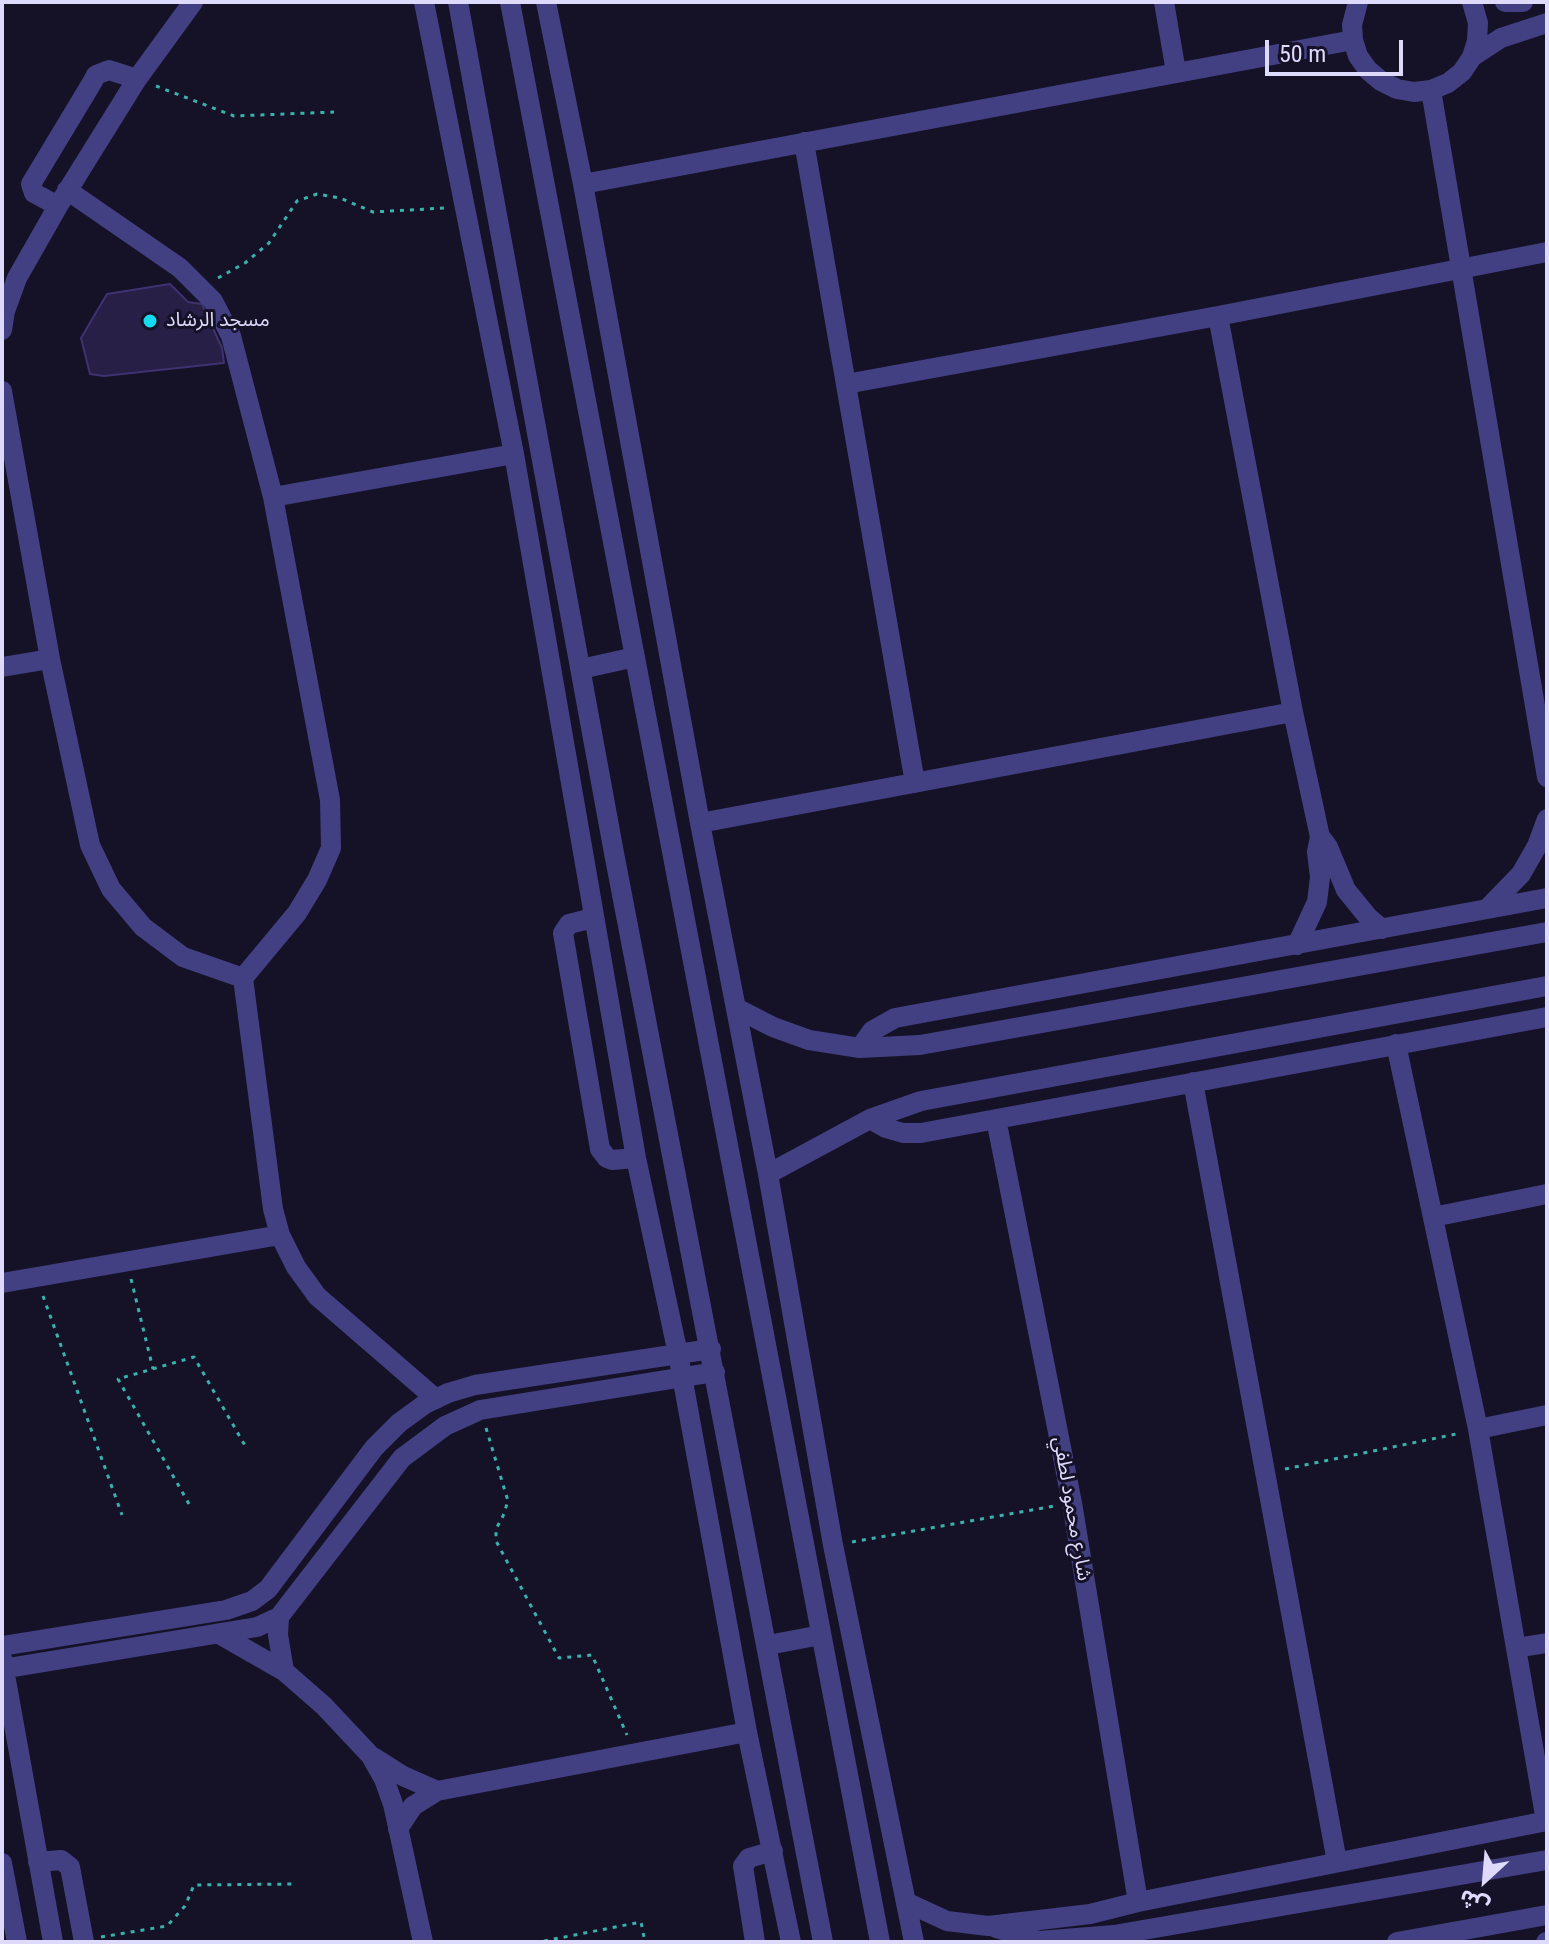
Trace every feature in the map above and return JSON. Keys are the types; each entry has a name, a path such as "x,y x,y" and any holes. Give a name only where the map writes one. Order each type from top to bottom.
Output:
{"street":[{"path":"2,330 17,278 62,198 137,79 193,2"},
{"path":"424,2 514,454 636,1158 683,1377 747,1732 791,1942"},
{"path":"458,2 581,669 823,1942"},
{"path":"510,2 880,1942"},
{"path":"546,2 583,184 768,1174 833,1545 914,1942"},
{"path":"1164,2 1176,72"},
{"path":"1358,2 1352,25 1353,40 1363,63 1381,81 1397,89 1414,92 1431,90 1448,83 1462,72 1472,57 1478,23 1472,2"},
{"path":"1505,2 1523,2"},
{"path":"1472,57 1501,38 1547,23"},
{"path":"583,184 1353,40"},
{"path":"137,79 109,70 96,75 31,184 34,193 62,198 180,268 213,301 231,336 273,497 330,800 331,848 317,880 297,913 243,978 268,1181 280,1235 296,1267 317,1296 436,1399"},
{"path":"1431,90 1547,777"},
{"path":"804,142 915,783"},
{"path":"846,384 1547,252"},
{"path":"1218,316 1293,712 1320,837 1317,902 1297,945"},
{"path":"2,391 50,659 90,845 111,889 143,927 183,957 243,978"},
{"path":"273,497 514,454"},
{"path":"581,669 635,657"},
{"path":"2,667 50,659"},
{"path":"700,823 1293,712"},
{"path":"1487,909 1521,874 1537,846 1547,819"},
{"path":"1320,837 1328,847 1346,890 1382,929"},
{"path":"860,1048 872,1031 895,1018 1547,898"},
{"path":"593,918 569,924 563,933 600,1149 612,1160 636,1158"},
{"path":"736,1008 773,1027 809,1040 860,1048 920,1045 1547,932"},
{"path":"768,1174 870,1119 921,1101 1547,986"},
{"path":"870,1119 894,1130 921,1133 1547,1017"},
{"path":"988,1926 1090,1914 1547,1821 1478,1429 1396,1044"},
{"path":"1193,1082 1337,1862"},
{"name":"شارع محمود لطفي","path":"996,1119 1072,1503 1138,1902"},
{"path":"1433,1217 1547,1194"},
{"path":"2,1283 280,1235"},
{"path":"2,1646 226,1610 252,1601 268,1589 374,1448 399,1423 436,1399 475,1385 711,1349"},
{"path":"53,1942 3,1665 221,1635 257,1627 279,1617 402,1458 445,1426 480,1410 715,1372"},
{"path":"1478,1429 1547,1415"},
{"path":"350,1479 371,1495"},
{"path":"314,1527 335,1544"},
{"path":"279,1617 278,1635 284,1671"},
{"path":"221,1635 284,1671 324,1706 371,1756 384,1779 398,1829 423,1942"},
{"path":"768,1645 821,1635"},
{"path":"1516,1648 1547,1643"},
{"path":"398,1829 413,1806 437,1791 747,1732"},
{"path":"371,1756 403,1776 437,1791"},
{"path":"755,1942 743,1866 749,1858 773,1851"},
{"path":"38,1862 61,1860 70,1867 84,1941"},
{"path":"908,1903 947,1921 988,1926 1039,1941 1114,1935 1547,1860"},
{"path":"2,1863 17,1942"},
{"path":"1397,1942 1547,1915"}],"path":[{"path":"137,79 234,116 334,112"},
{"path":"201,287 245,263 269,243 297,201 317,194 340,198 373,212 463,207"},
{"path":"126,1261 153,1369"},
{"path":"36,1277 122,1515"},
{"path":"189,1504 118,1379 194,1357 247,1449"},
{"path":"480,1410 508,1501 496,1529 496,1541 559,1658 592,1655 634,1753"},
{"path":"1265,1473 1478,1429"},
{"path":"833,1545 1072,1503"},
{"path":"84,1941 167,1926 185,1906 194,1885 294,1884"},
{"path":"544,1941 641,1922 645,1942"}],"building":[{"name":"مسجد الرشاد","path":"170,284 188,302 202,304 222,348 224,363 104,376 90,374 81,338 107,294"}],"place":[{"name":"مسجد الرشاد","path":"150,321"}]}
